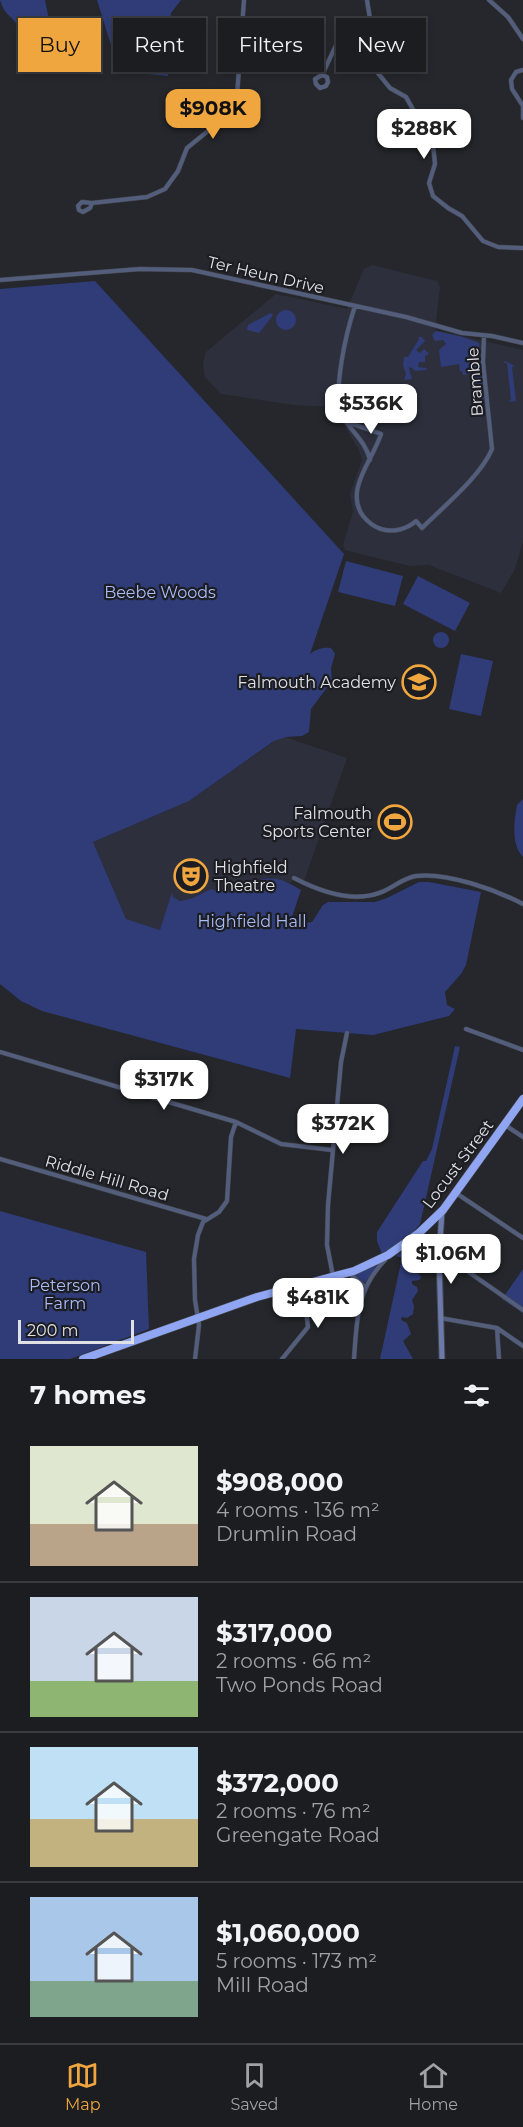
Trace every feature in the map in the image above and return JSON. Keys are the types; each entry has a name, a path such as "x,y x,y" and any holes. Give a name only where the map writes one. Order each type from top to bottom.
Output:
{"highway":[{"name":"Locust Street","path":"83,1359 256,1297 334,1277 382,1258 419,1233 443,1210 523,1099"}],"street":[{"path":"92,203 147,197 165,189 175,177 187,148 229,114 237,96 243,0"},
{"path":"367,0 370,18"},
{"path":"489,0 508,17 523,39"},
{"path":"322,75 336,45"},
{"path":"523,70 516,72 511,80 512,89 523,106 523,118"},
{"path":"377,72 390,88 406,97 433,145 435,164 429,183 433,196 447,208 462,216 483,241 498,247 523,248"},
{"name":"Ter Heun Drive","path":"0,280 140,269 192,270 406,317 462,333 523,343"},
{"path":"355,306 346,336 341,372 340,406 342,415 363,442 370,461"},
{"name":"Bramble","path":"370,461 356,492 357,503 363,515 372,525 385,530 402,529 416,521 422,528 457,493 487,458 492,447 483,362 484,336"},
{"path":"347,422 381,434 370,461"},
{"path":"294,878 327,893 350,896 378,894 404,880 420,876 450,879 487,888 523,904"},
{"path":"466,1029 523,1050"},
{"path":"334,1277 329,1260 326,1234 341,1062 347,1034"},
{"path":"0,1052 236,1122 282,1144 332,1150"},
{"path":"195,1359 199,1331 195,1300 194,1259 198,1235 201,1226 219,1212 227,1201 231,1137 236,1122"},
{"path":"505,1124 523,1137"},
{"name":"Riddle Hill Road","path":"0,1159 207,1220"},
{"path":"456,1192 523,1238"},
{"path":"442,1359 439,1250 443,1210"},
{"path":"419,1233 523,1310"},
{"path":"354,1359 358,1311 365,1287 377,1268 397,1249"},
{"path":"348,1272 365,1287"},
{"path":"282,1359 308,1327 303,1285"},
{"path":"440,1318 497,1328 523,1346"},
{"path":"497,1328 499,1359"}],"shaded area":[{"path":"372,265 437,281 440,287 435,330 523,350 523,541 515,569 501,593 429,565 410,566 345,550 343,545 353,512 350,494 362,460 359,450 333,407 293,405 221,394 205,377 203,363 206,352 276,294 347,309 364,269"},
{"path":"282,736 347,758 304,881 295,877 291,883 271,877 225,892 211,889 193,898 180,901 173,897 160,930 126,919 93,842 189,801"}],"green space":[{"path":"0,0 45,0 49,18 18,18 18,26 5,11"},
{"path":"97,0 181,0 171,13 171,18 113,18 113,52"},
{"path":"129,72 168,72 168,76"},
{"name":"Beebe Woods","path":"95,281 344,554 310,654 319,649 331,648 335,654 331,668 332,681 311,709 309,732 302,736 286,737 274,741 189,801 93,842 126,919 160,930 172,892 173,897 180,901 193,898 211,889 231,891 232,887 237,885 241,887 258,880 272,878 301,890 289,926 312,922 323,905 328,902 375,902 419,882 481,892 466,965 445,992 447,1005 455,1009 449,1016 373,1035 296,1029 290,1078 42,1011 21,1001 0,984 0,289"},
{"path":"286,310 293,313 296,320 293,327 286,330 279,327 276,320 279,313"},
{"path":"271,313 273,315 259,333 247,330 248,325"},
{"path":"436,331 479,343 481,368 479,372 463,375 459,364 441,367 439,350 446,344 443,340 435,341 432,335"},
{"path":"418,337 422,337 425,341 416,350 420,353 424,349 429,354 425,356 425,362 419,362 418,367 427,370 415,371 409,368 407,362 412,379 404,380 406,374 403,365 404,357 408,357"},
{"path":"505,361 515,366 512,367 516,401 508,402 511,400"},
{"path":"481,375 484,401 476,405 473,379 469,379"},
{"path":"346,561 403,576 395,606 338,592"},
{"path":"418,576 470,603 455,631 403,604"},
{"path":"438,632 444,632 449,640 447,646 438,648 433,643 433,637"},
{"path":"461,654 493,661 481,716 449,709"},
{"path":"411,671 425,674 422,688 411,686 408,682"},
{"path":"523,799 523,857 519,852 514,832 517,805"},
{"path":"455,1046 460,1047 420,1224 412,1234 382,1254 377,1241 377,1232 432,1149"},
{"name":"Peterson Farm","path":"0,1211 146,1252 149,1329 70,1359 0,1359"},
{"path":"419,1239 421,1240 418,1242 412,1268 421,1278 412,1281 418,1291 412,1300 413,1314 407,1318 402,1317 401,1320 407,1323 411,1334 403,1341 413,1359 380,1359 402,1258 396,1256 413,1246"},
{"path":"375,1265 376,1267 366,1282 363,1283 354,1274"},
{"path":"523,1269 523,1313 502,1299"}],"place":[{"name":"Falmouth Academy","path":"419,682"},
{"name":"Falmouth Sports Center","path":"395,822"},
{"name":"Highfield Theatre","path":"191,876"}],"park label":[{"name":"Highfield Hall","path":"252,921"}]}
